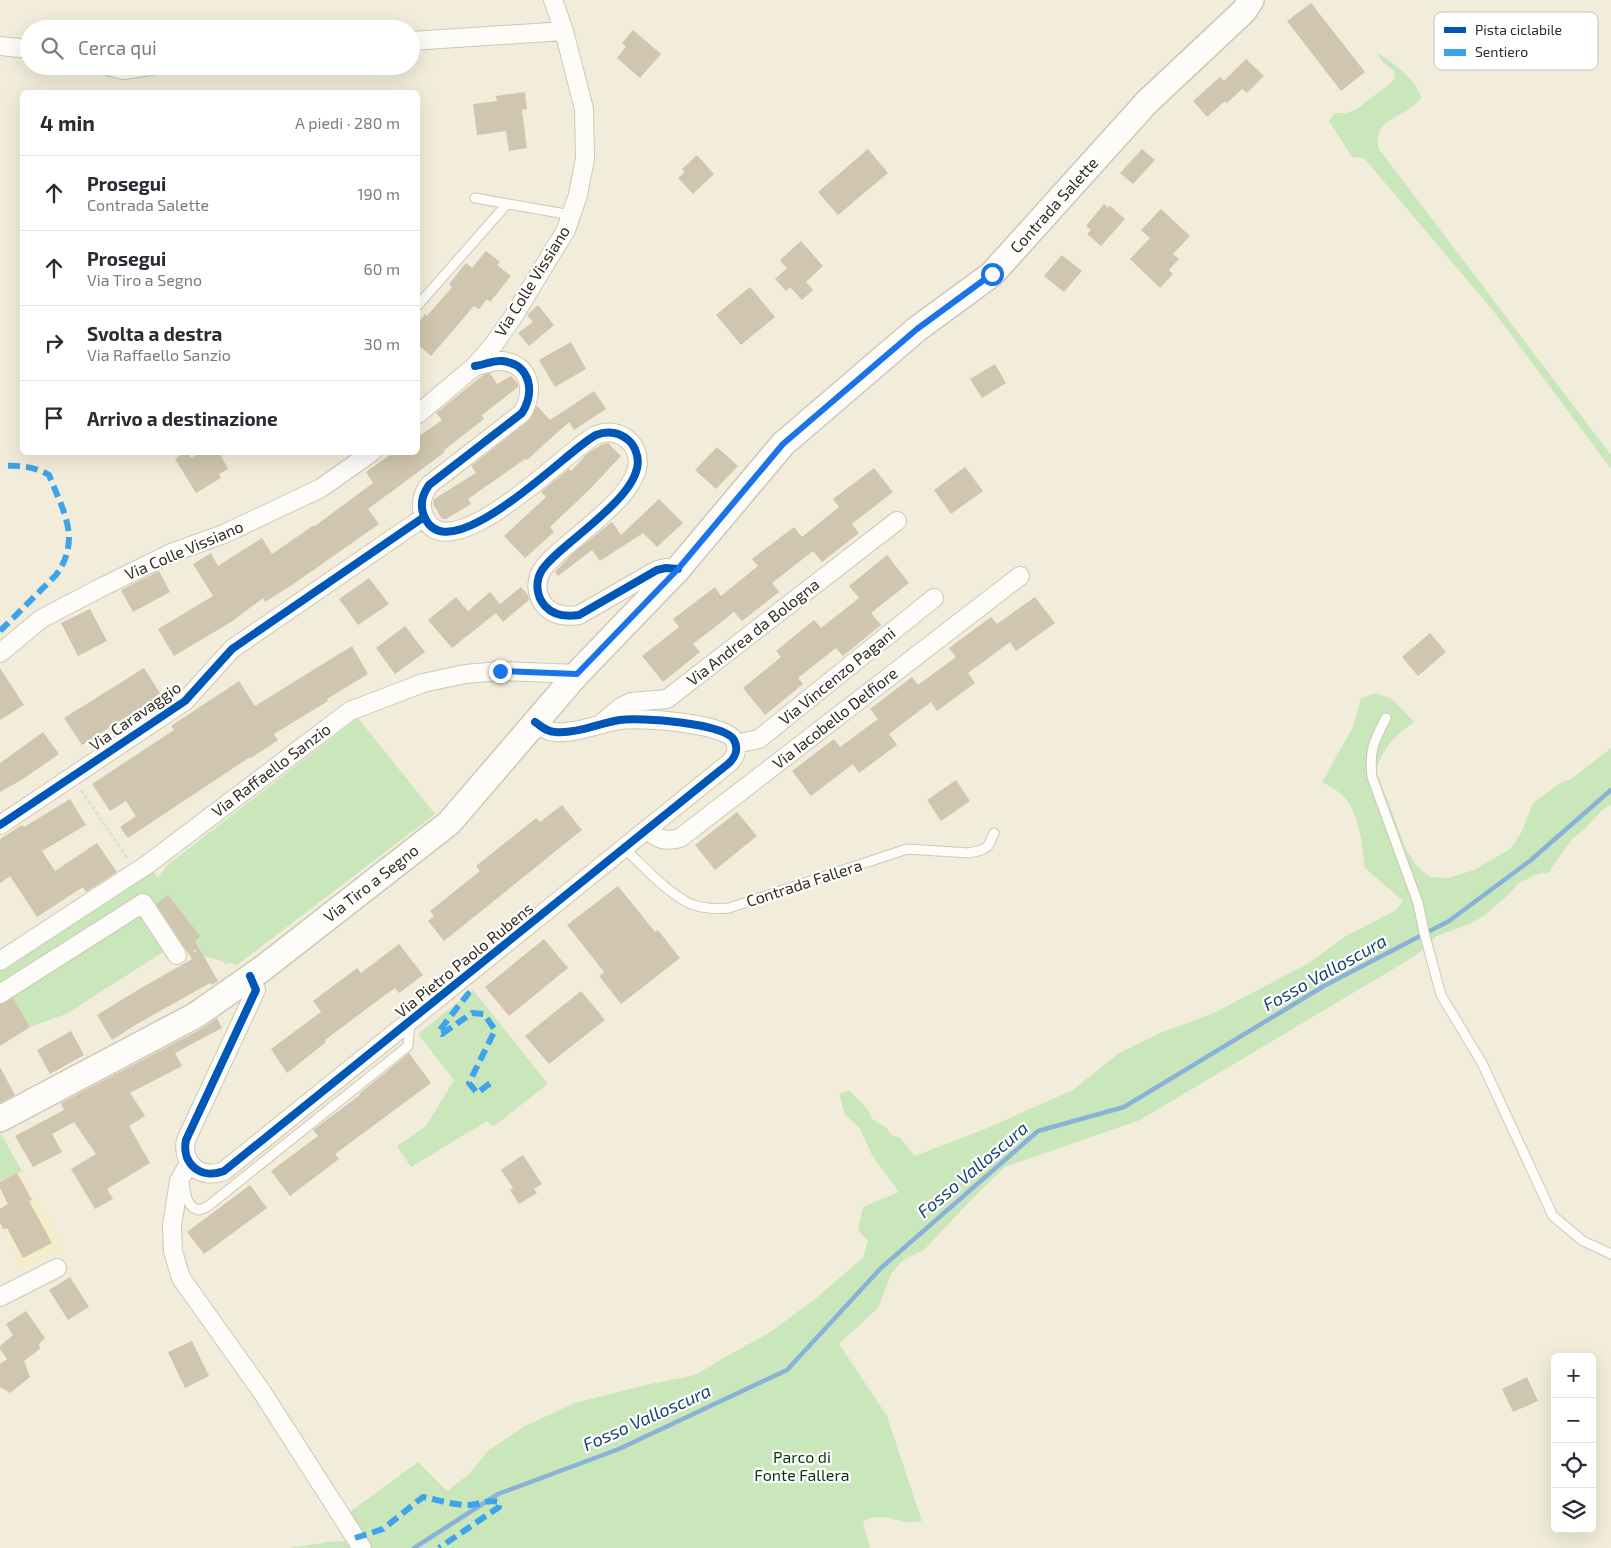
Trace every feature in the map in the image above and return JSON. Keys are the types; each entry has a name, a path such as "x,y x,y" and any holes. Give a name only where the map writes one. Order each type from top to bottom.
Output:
{"main road":[{"name":"Contrada Salette","path":"678,569 783,444 917,329 992,274 1147,102 1243,4"},
{"name":"Via Tiro a Segno","path":"0,1119 196,1015 241,974 448,823 577,674 678,569"}],"street":[{"name":"Via Colle Vissiano","path":"420,412 475,366 513,317 566,230 572,215 585,159 584,109 564,30 553,0"},
{"path":"420,40 564,30"},
{"path":"0,46 20,48"},
{"path":"475,366 503,361 518,368 526,377 530,394 522,413 429,485 422,499 422,508 424,517 434,528 448,532 460,530 496,512 545,476 594,436 608,432 616,433 624,436 635,448 639,462 636,475 608,510 547,564 539,576 539,596 545,607 558,615 569,617 579,615 658,570 666,568 678,569"},
{"name":"Via Colle Vissiano","path":"0,653 41,619 171,553 224,534 321,488 368,455"},
{"name":"Via Caravaggio","path":"0,825 185,701 232,648 424,517"},
{"name":"Via Andrea da Bologna","path":"602,723 621,707 631,702 667,699 897,521"},
{"name":"Via Iacobello Delfiore","path":"648,829 660,840 669,841 680,838 1020,576"},
{"name":"Via Vincenzo Pagani","path":"736,744 759,739 934,598"},
{"name":"Via Raffaello Sanzio","path":"0,961 142,868 350,710 423,684 464,674 500,671 577,674"},
{"path":"535,722 546,730 556,733 582,729 602,723 644,719 725,732 734,739 736,744"},
{"name":"Via Pietro Paolo Rubens","path":"186,1168 193,1168 205,1174 218,1174 224,1171 730,762 736,754 736,744"},
{"path":"0,994 143,903 177,955"},
{"path":"241,974 256,990 186,1140 186,1168 179,1181 172,1226 174,1251 181,1278 262,1392 362,1548"},
{"path":"0,1297 57,1268"}],"lane":[{"path":"474,198 572,215"},
{"path":"420,303 507,204"},
{"path":"1386,718 1376,738 1370,759 1372,777 1418,903 1441,995 1482,1063 1553,1216 1583,1241 1611,1254"},
{"name":"Contrada Fallera","path":"624,848 670,891 691,904 712,909 729,908 907,849 969,853 982,850 988,846 994,833"},
{"path":"186,1168 187,1198 190,1205 199,1210 207,1207 408,1046 410,1021"}],"path":[{"path":"72,776 142,868 162,884 151,899 143,903"},
{"path":"177,955 182,959 210,941 241,974"}],"shaded area":[{"path":"22,1171 64,1247 22,1270 0,1229 0,1181"}],"green space":[{"path":"1376,52 1389,60 1410,78 1419,91 1421,98 1415,105 1391,119 1380,131 1378,139 1379,149 1611,455 1611,469 1495,313 1364,158 1352,157 1329,121 1335,113 1346,113 1355,110 1391,83 1395,77 1394,71 1383,62"},
{"name":"Parco di Fonte Fallera","path":"1376,693 1392,699 1414,722 1390,743 1376,770 1406,849 1416,865 1430,877 1448,878 1474,870 1510,849 1521,833 1533,803 1559,784 1571,779 1611,748 1611,805 1602,810 1584,830 1573,838 1550,872 1534,875 1518,884 1485,915 1472,923 1437,936 1415,956 1140,1120 1005,1167 924,1250 903,1260 891,1274 878,1308 839,1344 887,1416 922,1521 908,1522 874,1517 863,1521 870,1548 289,1548 328,1542 359,1540 343,1517 418,1462 447,1491 468,1475 488,1451 525,1426 575,1403 695,1375 769,1333 815,1299 863,1258 868,1241 858,1230 863,1207 899,1192 872,1155 859,1127 845,1115 839,1093 850,1091 868,1110 873,1120 886,1127 891,1135 900,1138 915,1156 985,1129 1073,1090 1119,1053 1160,1033 1214,1013 1309,963 1346,936 1396,910 1403,901 1365,868 1363,850 1354,812 1344,797 1322,782 1353,727 1361,698"},
{"path":"358,718 435,814 237,965 171,947 66,1014 30,1027 0,1046 0,961 148,864 158,878 166,866"},
{"path":"473,990 548,1084 493,1127 487,1121 411,1167 397,1146 426,1126 454,1080 418,1034"},
{"path":"0,1132 22,1171 0,1181"}],"building":[{"path":"1311,3 1365,72 1341,91 1287,21"},
{"path":"633,30 661,54 640,78 617,58 626,47 622,43"},
{"path":"1246,59 1264,76 1247,93 1242,89 1227,103 1225,101 1207,117 1193,101 1220,77 1224,81"},
{"path":"525,92 527,109 522,110 527,148 509,151 506,131 477,135 473,104 497,101 496,96"},
{"path":"868,149 888,173 838,215 818,192"},
{"path":"1142,149 1155,160 1133,184 1120,173"},
{"path":"697,155 714,174 693,194 678,178 685,172 682,169"},
{"path":"1104,204 1108,208 1110,206 1125,219 1101,246 1087,234 1091,230 1086,226"},
{"path":"1161,209 1190,236 1173,254 1179,259 1169,270 1173,274 1160,288 1130,259 1150,238 1141,230"},
{"path":"801,241 823,266 806,282 813,290 802,300 790,287 786,291 775,279 787,268 780,260"},
{"path":"486,251 500,262 497,265 511,276 490,302 487,299 479,309 474,306 431,356 420,347 420,320 425,314 427,316 452,287 449,284 466,263 472,268"},
{"path":"1062,255 1082,271 1064,292 1044,276"},
{"path":"750,287 775,317 741,345 716,315"},
{"path":"538,305 554,325 529,346 518,333 533,322 527,315"},
{"path":"571,342 586,369 555,387 539,360"},
{"path":"995,364 1006,383 982,398 970,379"},
{"path":"490,373 497,384 511,376 518,384 518,387 482,415 484,419 443,451 445,452 368,509 379,524 292,585 265,602 263,598 231,622 174,656 158,629 213,596 193,564 211,553 218,566 262,538 272,554 315,526 373,483 366,472 390,455 420,455 420,436 442,420 436,413 483,375"},
{"path":"594,391 606,409 574,430 569,422 527,460 525,459 468,499 471,504 446,519 442,519 433,504 434,499 476,473 471,466 528,421 537,406 550,420"},
{"path":"608,443 621,456 550,527 554,532 525,558 504,536 546,497 541,492 569,469 571,471 588,453"},
{"path":"717,447 738,466 716,489 695,470"},
{"path":"181,455 190,455 191,458 196,455 221,455 228,469 219,474 221,478 196,493 175,459"},
{"path":"965,467 983,491 951,514 934,490"},
{"path":"874,468 893,492 852,524 859,533 822,562 813,551 772,583 779,592 742,621 734,612 693,644 700,652 663,682 642,656 679,627 673,619 715,587 721,596 758,566 752,559 794,527 802,537 839,507 833,499"},
{"path":"659,499 683,523 657,547 643,533 600,561 592,550 558,576 555,572 573,553 612,522 621,535"},
{"path":"887,555 909,583 871,613 881,625 843,656 836,648 798,678 803,684 765,715 743,688 781,657 776,651 814,620 821,628 859,598 849,586"},
{"path":"159,571 170,592 133,612 121,590"},
{"path":"369,578 389,604 358,625 339,599"},
{"path":"521,587 528,595 529,600 503,622 496,613 452,648 428,620 456,597 468,611 490,592 500,604"},
{"path":"1035,597 1055,623 1016,651 1010,642 968,673 975,683 937,711 931,702 889,734 897,745 859,773 853,764 811,796 792,771 834,739 840,747 878,719 870,709 912,677 918,685 956,657 949,648 991,617 997,624"},
{"path":"90,609 107,641 78,656 61,623"},
{"path":"405,626 425,652 395,674 376,648"},
{"path":"1430,633 1446,652 1418,676 1402,657"},
{"path":"352,646 368,674 274,734 278,740 128,838 120,827 136,816 126,801 110,811 92,784 174,730 171,726 239,681 255,706"},
{"path":"0,668 24,705 0,720"},
{"path":"144,668 161,695 82,745 64,718"},
{"path":"43,732 59,754 23,779 0,792 0,763"},
{"path":"956,780 970,801 941,821 927,800"},
{"path":"70,799 86,825 42,851 55,871 97,843 117,872 86,892 83,887 37,917 10,876 0,883 0,839"},
{"path":"562,805 582,830 444,941 428,921 434,916 430,911 480,871 476,866 536,818 540,822"},
{"path":"737,812 757,836 715,870 695,845"},
{"path":"618,886 655,932 658,930 680,958 621,1004 599,976 604,972 567,925"},
{"path":"168,895 200,936 195,941 218,981 212,985 210,983 112,1040 97,1015 192,959 156,904"},
{"path":"544,939 568,968 509,1016 485,987"},
{"path":"399,944 423,975 399,993 395,988 385,995 325,1040 326,1042 287,1073 271,1049 321,1012 313,1001 357,968 361,973"},
{"path":"581,991 605,1020 549,1064 525,1036"},
{"path":"13,998 30,1027 0,1046 0,1005"},
{"path":"217,1018 222,1028 175,1053 182,1066 130,1093 145,1116 129,1126 150,1163 107,1189 113,1199 95,1209 71,1169 96,1154 74,1122 52,1134 62,1152 33,1167 15,1136 64,1110 61,1103 203,1028"},
{"path":"71,1031 84,1055 50,1074 37,1050"},
{"path":"409,1053 431,1083 335,1154 339,1159 290,1196 271,1171 318,1136 313,1130 360,1095"},
{"path":"0,1067 15,1095 0,1103"},
{"path":"523,1155 542,1184 534,1189 537,1193 519,1204 510,1190 513,1188 501,1170"},
{"path":"17,1173 32,1200 29,1201 52,1243 23,1258 7,1228 3,1229 0,1222 0,1209 8,1204 0,1188 0,1182"},
{"path":"250,1185 267,1208 204,1254 187,1232"},
{"path":"70,1277 89,1307 68,1320 49,1290"},
{"path":"26,1311 45,1338 39,1344 40,1349 24,1361 30,1377 10,1393 0,1387 0,1364 7,1359 0,1346 13,1335 6,1324"},
{"path":"192,1341 209,1376 185,1388 168,1352"},
{"path":"1527,1377 1538,1401 1513,1412 1502,1389"}],"waterway":[{"name":"Fosso Valloscura","path":"414,1548 498,1494 619,1449 787,1370 881,1268 1038,1131 1124,1107 1324,986 1449,921 1531,860 1611,790"}],"marked path":[{"path":"0,631 56,575 64,562 69,537 64,513 49,475 27,467 5,466"},
{"path":"466,992 468,994 439,1031 442,1034 472,1013 484,1014 495,1030 469,1083 477,1093 492,1082"},
{"path":"355,1538 383,1529 423,1497 462,1505 490,1501 500,1502 499,1507 439,1548"}],"cycle path":[{"path":"475,366 502,361 519,367 528,380 529,388 526,405 522,413 429,485 423,498 422,509 435,529 455,531 480,521 508,504 596,435 614,433 628,440 636,452 637,467 631,483 602,516 567,545 542,570 538,579 540,598 545,606 556,614 565,616 579,615 657,570 666,568 678,569"},
{"path":"0,825 185,701 232,649 424,517"},
{"path":"250,976 256,990 186,1140 185,1149 190,1163 195,1168 208,1173 224,1171 728,764 733,759 736,750 734,740 727,734 715,729 681,722 630,719 563,732 549,731 535,722"}],"route":[{"path":"500,671 577,674 678,569 783,444 917,329 992,274"}]}
